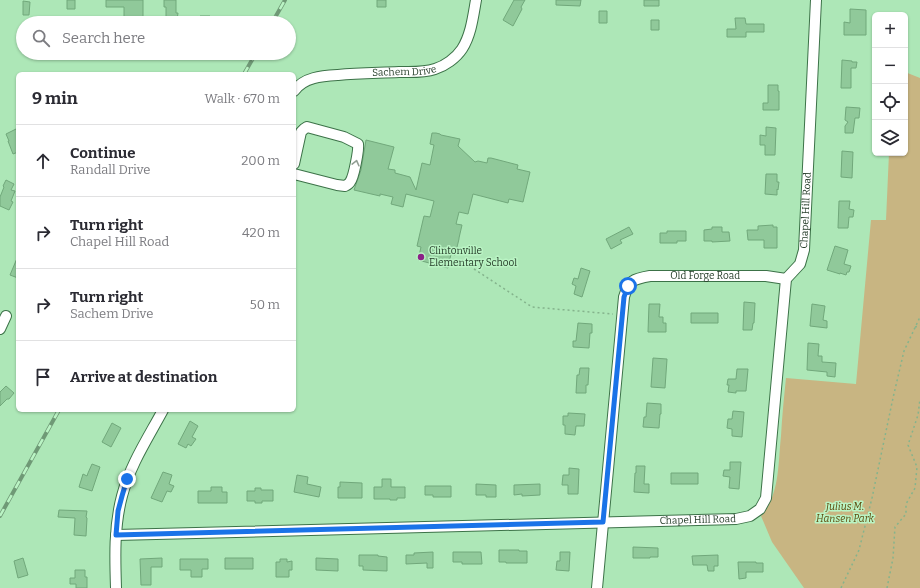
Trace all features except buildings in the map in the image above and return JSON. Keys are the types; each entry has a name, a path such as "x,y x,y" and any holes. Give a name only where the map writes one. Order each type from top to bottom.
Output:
{"street":[{"name":"Sachem Drive","path":"296,90 302,83 316,77 344,74 422,72 440,67 456,56 464,46 470,29 476,0"},
{"name":"Chapel Hill Road","path":"116,535 736,519 750,516 760,509 766,498 786,279 800,264 804,250 816,0"},
{"path":"296,155 301,132 307,128 344,137 358,144 359,147 351,182 346,186 296,175"},
{"name":"Old Forge Road","path":"603,522 624,297 628,286 637,279 650,276 766,276 786,279"},
{"path":"0,329 6,316"},
{"path":"116,588 115,562 118,511 127,479 162,412"},
{"path":"597,588 603,522"}],"path":[{"path":"462,260 532,307 613,314"},
{"path":"841,588 859,550 872,498 904,351 920,317"},
{"path":"915,327 920,326"},
{"path":"887,588 893,558 895,527 906,514 906,504 915,488 917,467 908,445 918,415 920,399"}],"green space":[{"name":"Julius M. Hansen Park","path":"908,73 920,78 920,588 804,588 772,542 761,516 772,498 777,478 786,378 856,384 871,220 886,220 889,156 908,156"}],"railway":[{"path":"276,16 285,0"},
{"path":"245,72 252,60"},
{"path":"0,516 58,412"}],"place":[{"name":"Clintonville Elementary School","path":"421,257"}],"route":[{"path":"127,479 118,511 116,535 603,522 624,297 628,286"}]}
